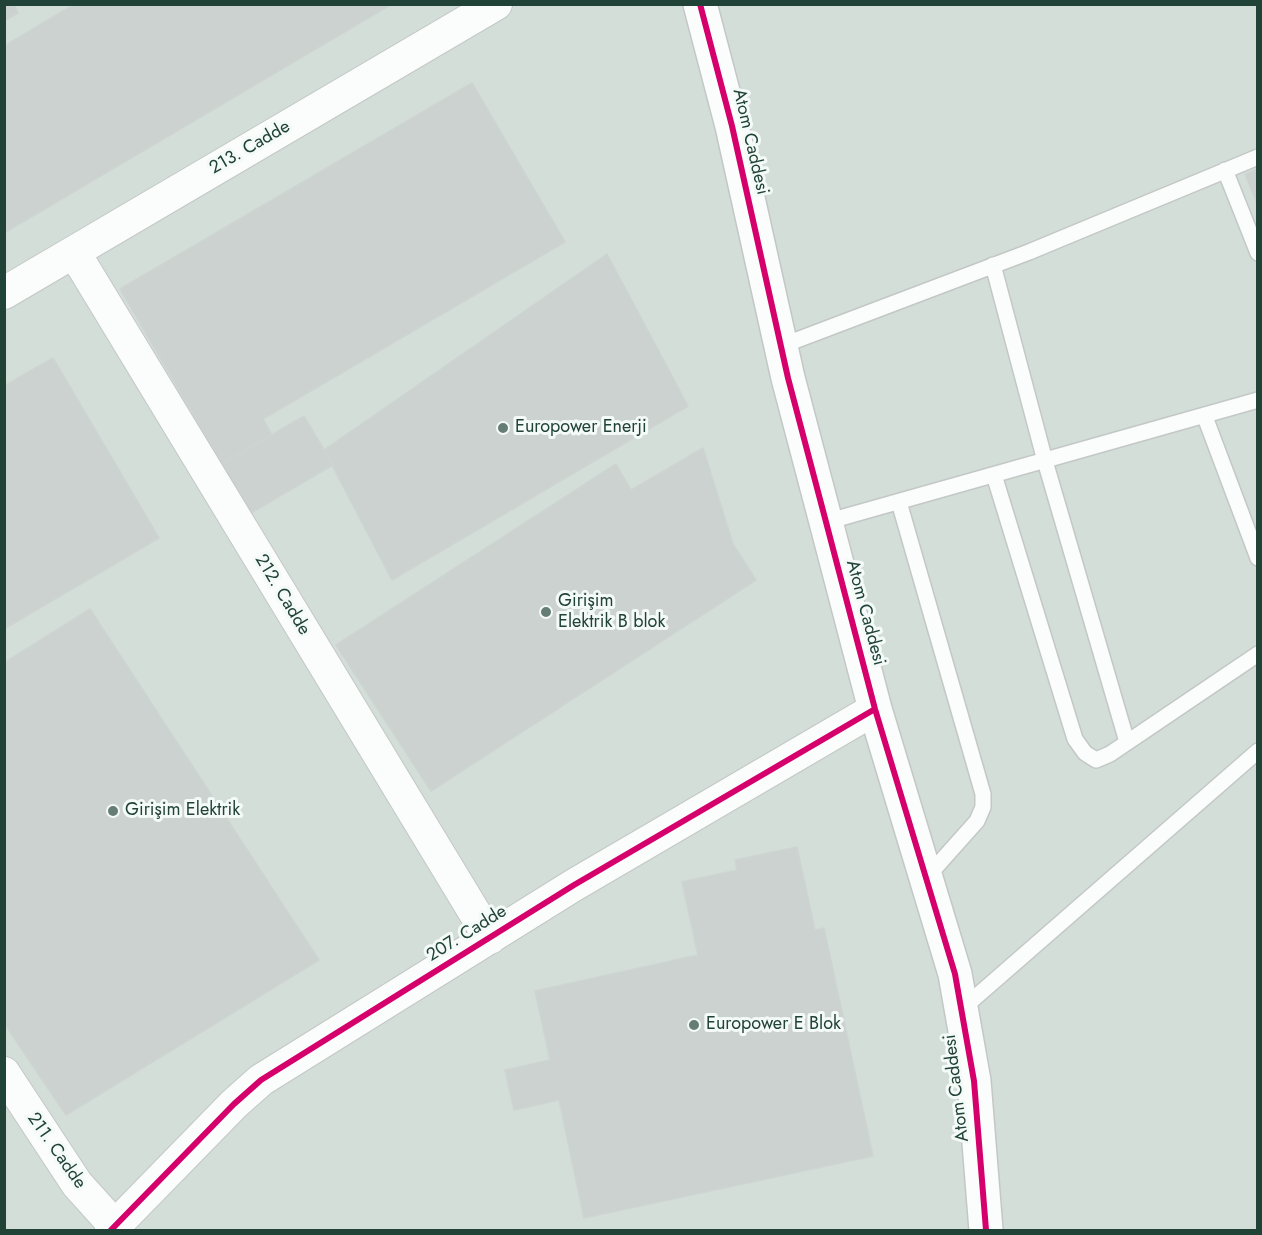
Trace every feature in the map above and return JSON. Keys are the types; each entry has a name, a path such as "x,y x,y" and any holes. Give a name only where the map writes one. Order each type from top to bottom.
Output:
{"street":[{"name":"213. Cadde","path":"4,293 496,4"},
{"name":"Atom Caddesi","path":"700,4 732,126 781,346 875,709 955,974 974,1081 986,1230"},
{"name":"212. Cadde","path":"74,252 490,938"},
{"name":"207. Cadde","path":"113,1228 261,1080 584,879 875,709"},
{"name":"211. Cadde","path":"4,1073 77,1184 113,1228"}],"lane":[{"path":"781,346 993,265 1257,157"},
{"path":"1225,170 1257,253"},
{"path":"993,265 1045,461 1127,742"},
{"path":"826,522 1205,417 1257,400"},
{"path":"1205,417 1257,558"},
{"path":"994,475 1075,739 1085,753 1096,760 1110,754 1257,654"},
{"path":"898,502 983,794 982,807 977,821 926,878"},
{"path":"962,1009 1257,751"}],"shaded area":[{"path":"5,5 1257,5 1257,1230 5,1230"}],"building":[{"path":"4,4 14,4 18,13 4,21"},
{"path":"75,4 392,4 4,233 4,46"},
{"path":"472,83 565,242 263,419 272,435 222,464 120,289"},
{"path":"1258,169 1258,206 1245,174"},
{"name":"Europower Enerji","path":"607,254 688,406 392,580 324,450"},
{"path":"53,358 159,538 4,629 4,386"},
{"path":"304,416 333,465 251,513 222,464"},
{"name":"Girişim Elektrik B blok","path":"703,448 733,544 756,580 431,791 336,645 616,464 631,490"},
{"name":"Girişim Elektrik","path":"90,609 319,960 66,1115 4,1023 4,663"},
{"name":"Europower E Blok","path":"797,847 815,930 824,928 873,1156 584,1218 559,1100 514,1110 505,1070 550,1060 535,991 698,955 682,882 737,870 735,860"}],"cycle path":[{"path":"700,4 732,126 788,378 875,709 955,974 974,1081 986,1230"},
{"path":"111,1230 234,1104 261,1080 574,885 875,709"}],"place":[{"name":"Europower Enerji","path":"503,428"},
{"name":"Girişim Elektrik B blok","path":"546,612"},
{"name":"Girişim Elektrik","path":"113,811"},
{"name":"Europower E Blok","path":"694,1025"}]}
